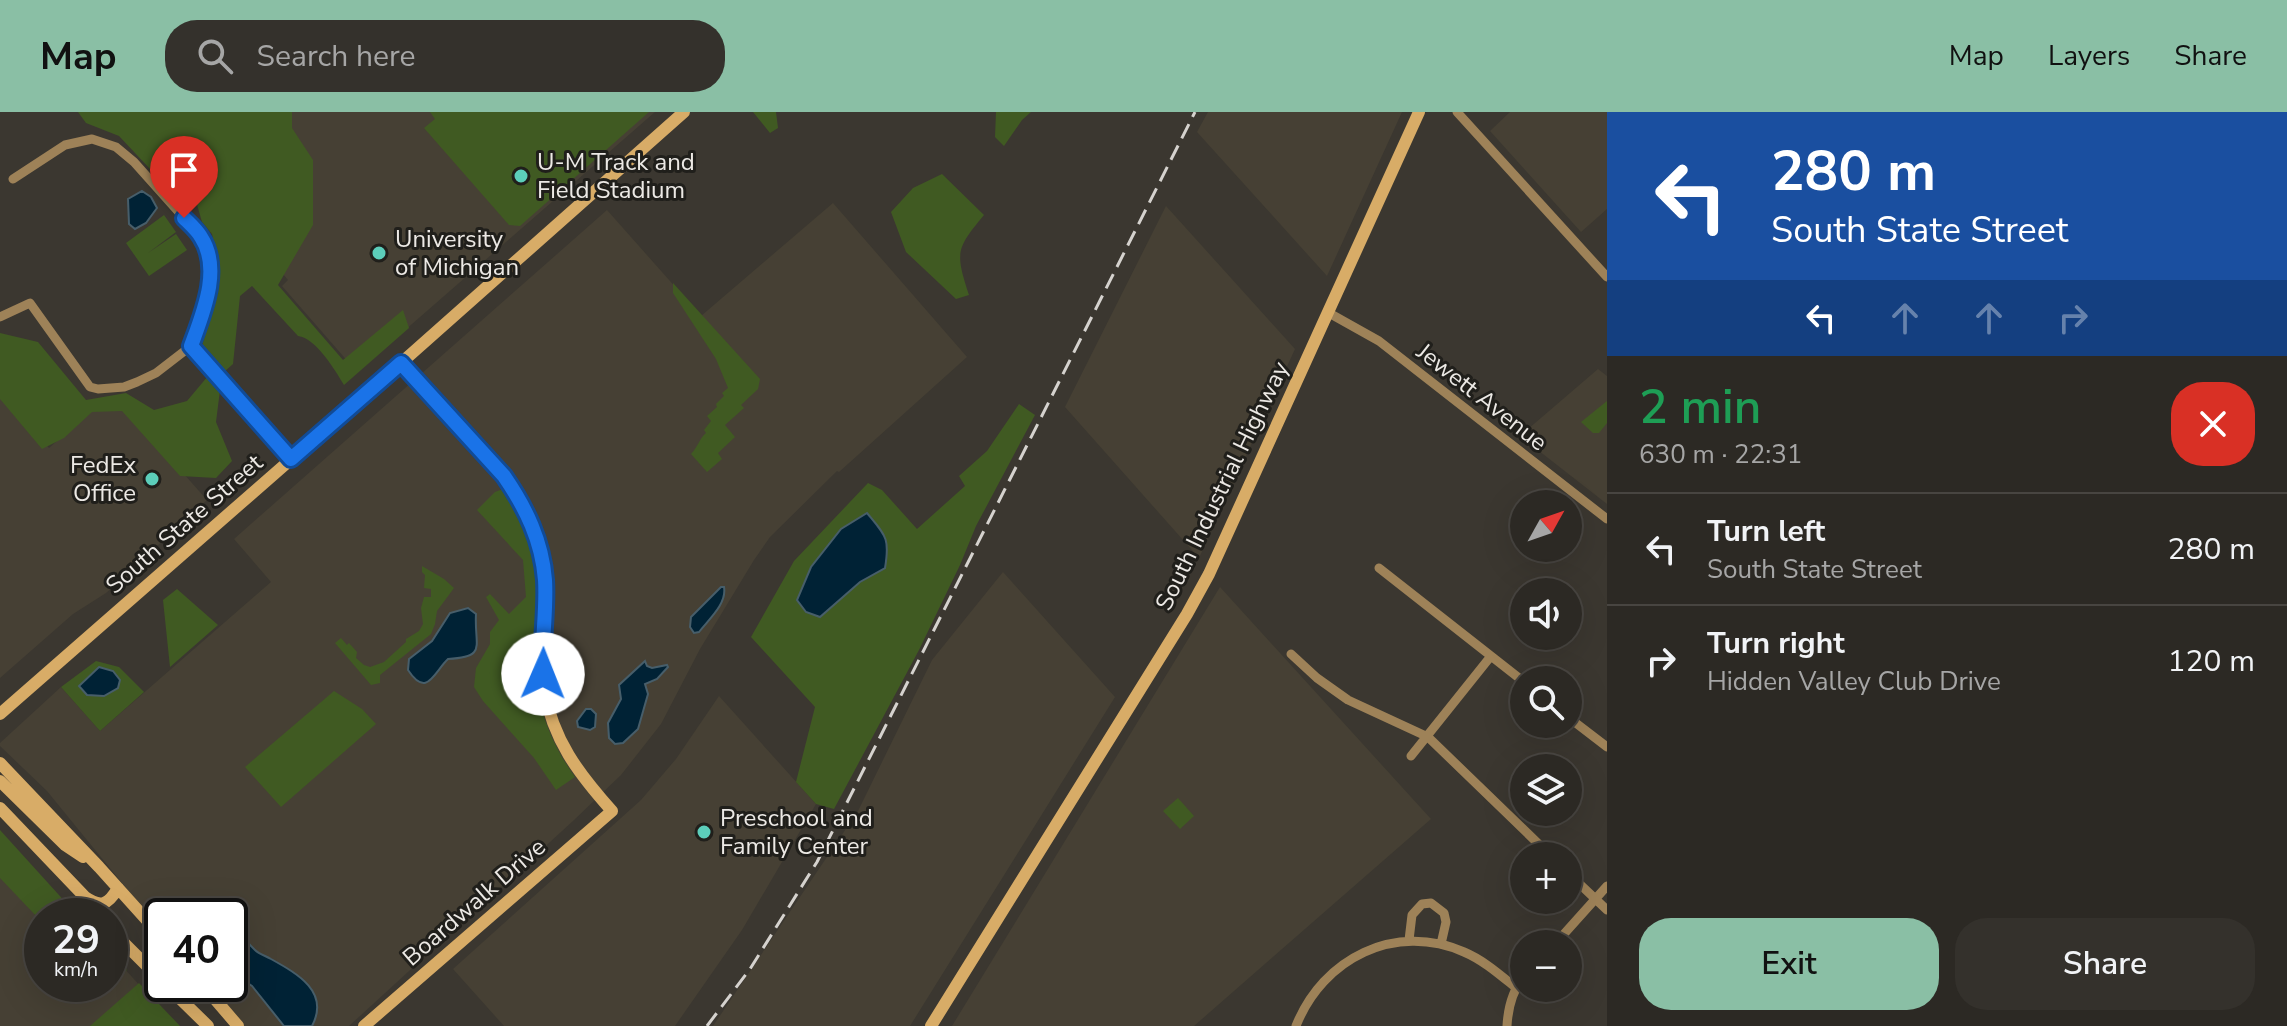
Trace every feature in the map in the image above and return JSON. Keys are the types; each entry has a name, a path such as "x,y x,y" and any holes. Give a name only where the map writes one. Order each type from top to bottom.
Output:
{"street":[{"name":"South State Street","path":"0,714 684,112"},
{"name":"South Industrial Highway","path":"931,1026 1209,574 1419,112"},
{"path":"1457,112 1607,277"},
{"path":"0,317 30,303 90,387 124,387 169,364 191,346 211,278 210,258 201,237 134,162 116,147 92,139 65,145 13,179"},
{"name":"Jewett Avenue","path":"1329,313 1379,341 1607,519"},
{"path":"191,346 291,459"},
{"name":"Boardwalk Drive","path":"364,1026 612,811 573,764 559,739 549,710 543,686 542,661 545,581 532,524 504,476 401,363"},
{"path":"1379,568 1510,671"},
{"path":"1291,654 1348,700 1428,737 1537,842"},
{"path":"1411,756 1491,656"},
{"path":"1582,728 1607,747"},
{"path":"0,763 144,917"},
{"path":"0,781 65,845 99,867"},
{"path":"0,811 95,904 103,904 118,888"},
{"path":"0,811 80,898"},
{"path":"1582,886 1607,910"},
{"path":"1568,930 1607,886"},
{"path":"1409,940 1412,915 1422,904 1431,903 1444,913 1446,922 1441,944"},
{"path":"1296,1026 1312,994 1340,967 1364,952 1409,940 1441,944 1464,952 1486,963 1510,983"},
{"path":"128,946 144,962"},
{"path":"184,1002 208,1026"},
{"path":"218,1002 238,1026"},
{"path":"1507,1026 1511,1002"}],"shaded area":[{"name":"University of Michigan","path":"140,112 655,112 357,372 282,286 288,280"},
{"path":"1208,112 1402,112 1327,276 1197,132"},
{"path":"1510,112 1607,112 1607,209 1581,232 1490,131"},
{"path":"833,203 967,357 837,471 770,537 700,649 661,724 621,775 574,820 349,1026 238,1026 219,1002 248,1002 248,898 144,898 144,910 47,791 0,743 61,687 100,731 271,582 234,539 607,210 701,316"},
{"path":"1166,206 1295,349 1199,558 1065,407"},
{"path":"1598,369 1607,376 1607,504 1520,436"},
{"path":"0,391 49,448 100,406 128,411 207,500 106,593 73,614 0,678"},
{"path":"1003,572 1115,697 910,1026 713,1026 858,811 932,660"},
{"path":"1220,587 1431,819 1194,1026 952,1026"},
{"path":"719,696 816,804 742,930 675,1026 504,1026 453,969 641,800 676,759"},
{"path":"0,831 33,898 24,898 24,1002 128,1002 128,973 144,990 144,1002 155,1002 177,1026 0,1026"}],"green space":[{"path":"78,112 292,112 292,128 313,160 313,225 278,285 343,360 403,310 409,328 344,385 318,348 298,336 252,286 240,296 233,364 224,372 202,346 220,272 212,234 202,222 194,194 166,186 119,136 86,123"},
{"name":"U-M Track and Field Stadium","path":"430,112 649,112 520,226 509,225 424,128 435,119"},
{"path":"753,112 776,112 778,128 770,133"},
{"path":"996,112 1031,112 1004,146 995,137"},
{"path":"942,174 984,215 963,244 961,252 960,260 969,295 956,299 906,252 891,212 913,188"},
{"path":"164,215 176,232 148,253 176,234 187,250 149,276 126,243"},
{"path":"673,283 760,379 758,389 741,405 744,408 725,425 735,437 718,453 722,459 707,472 691,454 706,433 704,430 711,421 707,416 717,407 716,404 724,396 722,393 728,388 716,359 673,293"},
{"path":"0,333 38,342 86,400 126,393 154,410 187,401 208,376 220,390 216,422 232,461 216,478 180,476 122,411 92,412 64,438 42,449 0,399"},
{"path":"1607,401 1607,423 1599,433 1593,433 1581,422"},
{"path":"1019,404 1035,415 976,526 919,650 834,809 816,804 796,782 815,707 751,637 794,561 868,483 882,490 917,529 965,486 959,476 987,451"},
{"path":"503,489 527,529 535,558 538,587 535,661 541,707 552,737 575,777 556,790 534,758 474,687 476,668 490,644 490,632 499,620 486,597 490,594 509,614 526,597 523,560 477,510 495,492"},
{"path":"422,566 454,588 437,611 431,634 380,675 380,683 371,685 335,643 341,638 347,645 349,643 357,652 356,658 364,665 370,667 384,662 423,624 421,608 424,597 431,597 431,589 424,588"},
{"path":"177,589 218,625 170,667 163,600"},
{"path":"96,661 119,667 144,692 100,731 61,687"},
{"path":"334,691 362,709 376,724 281,807 245,767"},
{"path":"1178,798 1194,816 1180,829 1163,811"},
{"path":"0,830 62,898 24,898 24,903 0,878"},
{"path":"139,983 144,988 144,1002 157,1002 180,1026 90,1026 117,1002 128,1002 128,993"}],"water":[{"path":"142,191 151,197 157,208 146,223 135,229 129,224 128,199"},
{"path":"867,513 885,538 885,568 860,582 820,617 806,612 797,600 811,567 841,529"},
{"path":"724,587 724,593 720,605 699,632 694,633 690,627 691,617"},
{"path":"468,608 476,614 477,642 474,652 469,656 448,659 430,680 420,682 408,670 409,659 432,641 450,613"},
{"path":"645,661 652,668 668,667 657,679 645,684 648,694 638,729 623,743 615,744 609,738 608,723 621,699 619,685"},
{"path":"99,667 113,671 120,680 118,688 104,696 87,695 79,686"},
{"path":"586,709 596,714 595,727 590,730 578,727 577,721"},
{"path":"248,943 308,985 317,1003 312,1026 284,1026 248,983"}],"railway":[{"path":"707,1026 750,969 817,862 1195,112"}],"place":[{"name":"U-M Track and Field Stadium","path":"521,176"},
{"name":"University of Michigan","path":"379,253"},
{"name":"FedEx Office","path":"152,479"},
{"name":"Preschool and Family Center","path":"704,832"}],"route":[{"path":"184,218 201,237 210,258 211,278 191,346 291,459 401,363 504,476 532,524 541,553 545,581 543,674"}]}
